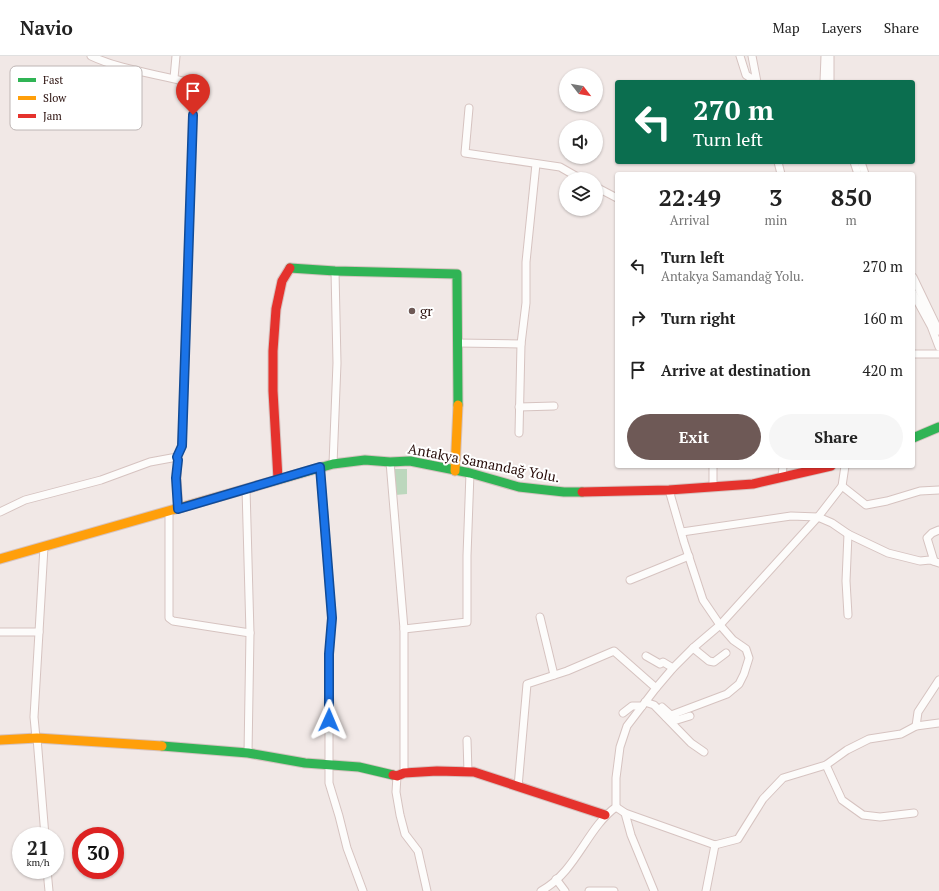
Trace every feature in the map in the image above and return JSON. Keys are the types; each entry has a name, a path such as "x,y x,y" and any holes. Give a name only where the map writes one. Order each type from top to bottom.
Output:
{"street":[{"path":"91,56 101,61 118,66"},
{"path":"174,78 176,56"},
{"path":"740,56 746,75 754,80"},
{"path":"752,56 757,80"},
{"path":"824,80 825,56"},
{"path":"830,56 830,80"},
{"path":"142,72 174,78 194,84 182,446 177,457 176,478 178,509"},
{"path":"469,108 465,153 560,167 569,172"},
{"path":"519,433 521,344 526,303 526,262 536,164"},
{"path":"603,191 615,197"},
{"path":"278,479 273,391 273,352 276,309 282,281 290,268 335,271 457,274 458,404 455,471"},
{"path":"333,464 337,363 335,271"},
{"path":"915,281 939,331"},
{"path":"915,297 931,326 939,347"},
{"path":"457,343 521,344"},
{"path":"915,354 939,354"},
{"path":"519,407 554,406"},
{"path":"915,437 939,427"},
{"path":"0,512 25,500 101,480 150,462 177,457"},
{"name":"Antakya Samandağ Yolu.","path":"0,560 320,467 365,460 390,462 410,461 470,474 519,487 564,492 669,490 753,484 824,468"},
{"path":"390,462 404,629 401,774 396,792 405,834 418,852 427,891"},
{"path":"320,467 332,618 329,654 329,783 347,848 363,891"},
{"path":"713,468 713,486"},
{"path":"782,477 783,468"},
{"path":"616,807 616,778 620,747 627,726 673,668 693,648 720,625 818,517 842,486 845,468"},
{"path":"404,629 467,622 467,556 470,474"},
{"path":"842,486 866,505 920,491 939,490"},
{"path":"246,488 250,633 248,753"},
{"path":"669,490 703,600 720,625 733,640 746,649 748,658 744,674 739,684 727,694 670,716"},
{"path":"169,511 169,618 173,621 250,633"},
{"path":"682,532 791,516 818,517 832,523 848,534 888,552 920,561 930,560 936,562"},
{"path":"936,562 927,538 932,533 939,530"},
{"path":"848,534 846,581 848,615"},
{"path":"44,547 34,717 44,827"},
{"path":"630,580 689,556"},
{"path":"540,617 554,675"},
{"path":"0,632 38,632"},
{"path":"693,648 709,661 714,662 726,653"},
{"path":"518,787 527,684 614,651 656,688"},
{"path":"646,656 660,664 663,662 673,668"},
{"path":"916,726 918,712 939,680"},
{"path":"623,713 632,706 644,704 654,705 676,720 690,716"},
{"path":"662,707 691,743 704,752"},
{"path":"616,807 624,813 715,845 738,839 763,799 784,778 826,765 847,750 869,739 901,734 916,726 939,723"},
{"path":"0,740 36,738 146,744 248,753 304,763 359,767 401,774 437,771 474,772 605,815"},
{"path":"467,740 468,772"},
{"path":"826,765 842,800 863,815 880,817 914,813"},
{"path":"541,891 566,871 605,815 616,807"},
{"path":"624,813 631,835 654,891"},
{"path":"706,891 715,845"},
{"path":"48,879 49,891"},
{"path":"556,879 565,891"},
{"path":"589,891 614,891"}],"green space":[{"path":"394,469 407,469 407,494 395,495"}],"traffic: fast":[{"path":"290,268 335,271 457,274 458,405"},
{"path":"915,437 939,427"},
{"path":"256,486 333,464 365,460 390,462 410,461 470,473 519,487 564,492 582,492"},
{"path":"162,746 248,753 305,763 359,767 393,775"}],"traffic: slow":[{"path":"455,471 458,405"},
{"path":"0,559 256,486"},
{"path":"0,740 37,738 162,746"}],"traffic: jam":[{"path":"278,479 273,391 273,351 276,309 282,281 290,268"},
{"path":"582,492 669,490 753,484 822,468"},
{"path":"393,775 397,776 404,773 437,771 474,772 605,815"}],"place":[{"name":"gr","path":"412,311"}],"route":[{"path":"193,115 182,446 177,457 176,478 178,509 320,467 332,618 329,654 329,720"}]}
